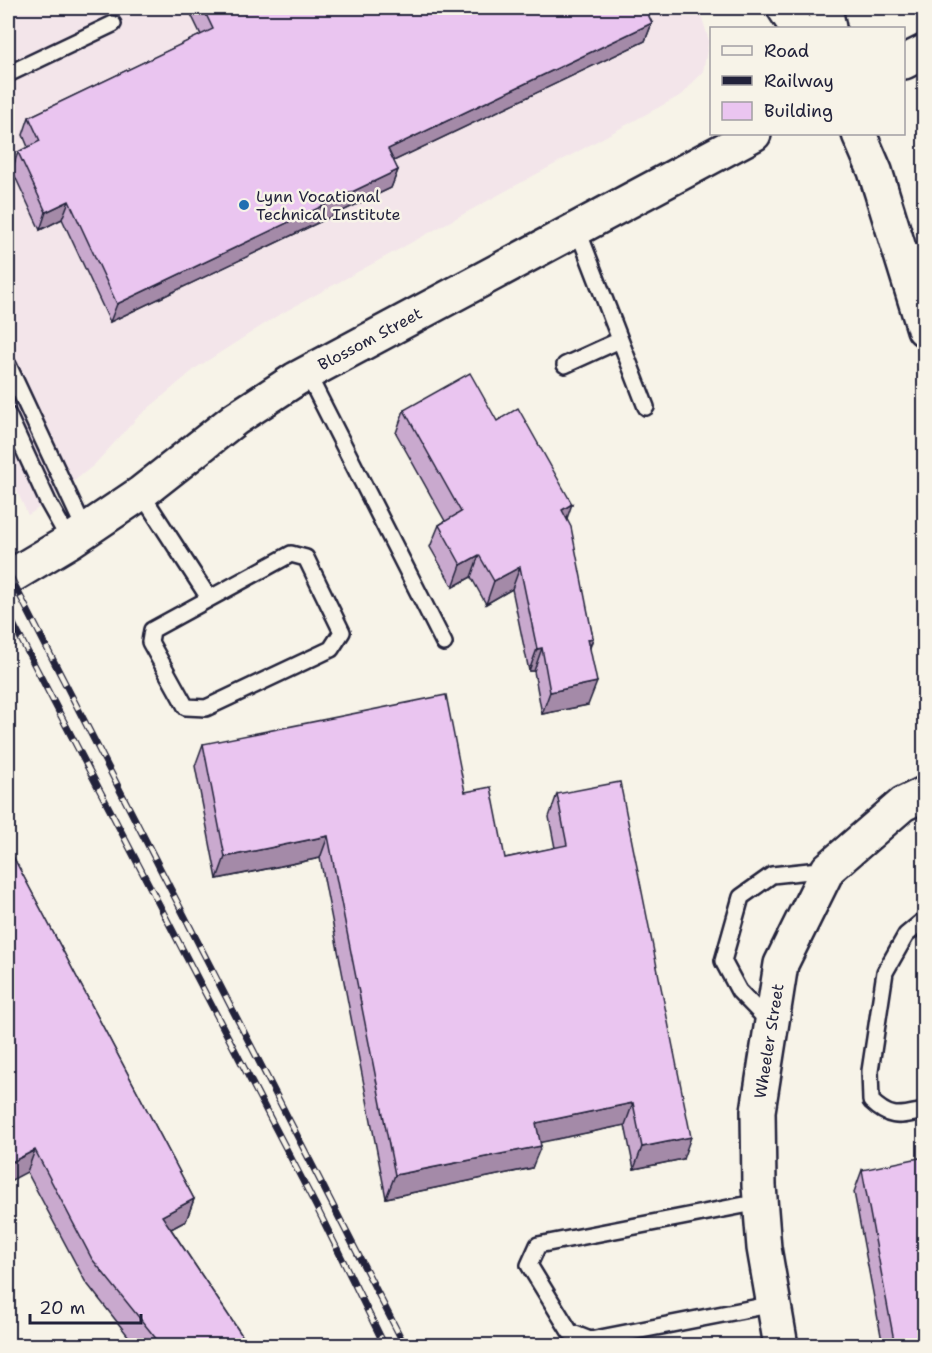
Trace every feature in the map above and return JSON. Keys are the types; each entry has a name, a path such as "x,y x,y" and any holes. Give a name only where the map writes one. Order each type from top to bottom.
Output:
{"main road":[{"path":"784,8 796,27"},
{"path":"825,8 829,27"},
{"path":"905,61 924,52"},
{"name":"Blossom Street","path":"8,578 141,493 236,419 307,374 752,135"},
{"path":"859,135 913,255 924,329"},
{"name":"Wheeler Street","path":"781,1346 766,1266 760,1202 758,1111 781,964 828,869 903,804 924,794"}],"lane":[{"path":"8,74 113,24"},
{"path":"577,228 646,407"},
{"path":"565,365 620,340"},
{"path":"8,365 78,535"},
{"path":"307,374 444,643"},
{"path":"8,415 48,502 78,535"},
{"path":"141,493 209,598"},
{"path":"291,554 306,558 342,632 331,649 206,708 186,707 150,642 152,630 209,598 291,554"},
{"path":"771,1024 739,992 723,961 741,897 772,875 828,869"},
{"path":"924,920 906,934 885,972 870,1071 871,1101 884,1114 900,1116 924,1111"},
{"path":"760,1202 538,1245 529,1265 570,1332 590,1340 774,1304"}],"shaded area":[{"name":"Lynn Vocational Technical Institute","path":"8,8 699,8 709,41 703,71 683,94 277,316 196,368 138,417 94,465 28,515 8,472"}],"building":[{"path":"203,8 645,8 652,23 388,149 398,170 117,304 69,201 46,212 18,152 40,141 29,117 213,29"},
{"path":"470,373 497,421 518,408 572,504 562,510 571,527 593,638 588,639 597,682 550,692 542,648 537,649 520,567 494,581 479,555 461,565 439,525 461,512 404,410"},
{"path":"446,695 465,792 491,787 505,858 567,845 557,794 620,782 691,1137 642,1147 633,1103 536,1123 541,1146 395,1175 328,836 225,857 203,744"},
{"path":"8,847 194,1199 162,1216 249,1346 162,1346 92,1259 35,1150 8,1164"},
{"path":"924,1157 924,1346 895,1346 862,1170"}],"railway":[{"path":"8,572 405,1346"},
{"path":"8,614 317,1208 385,1346"}],"place":[{"name":"Lynn Vocational Technical Institute","path":"244,205"}]}
